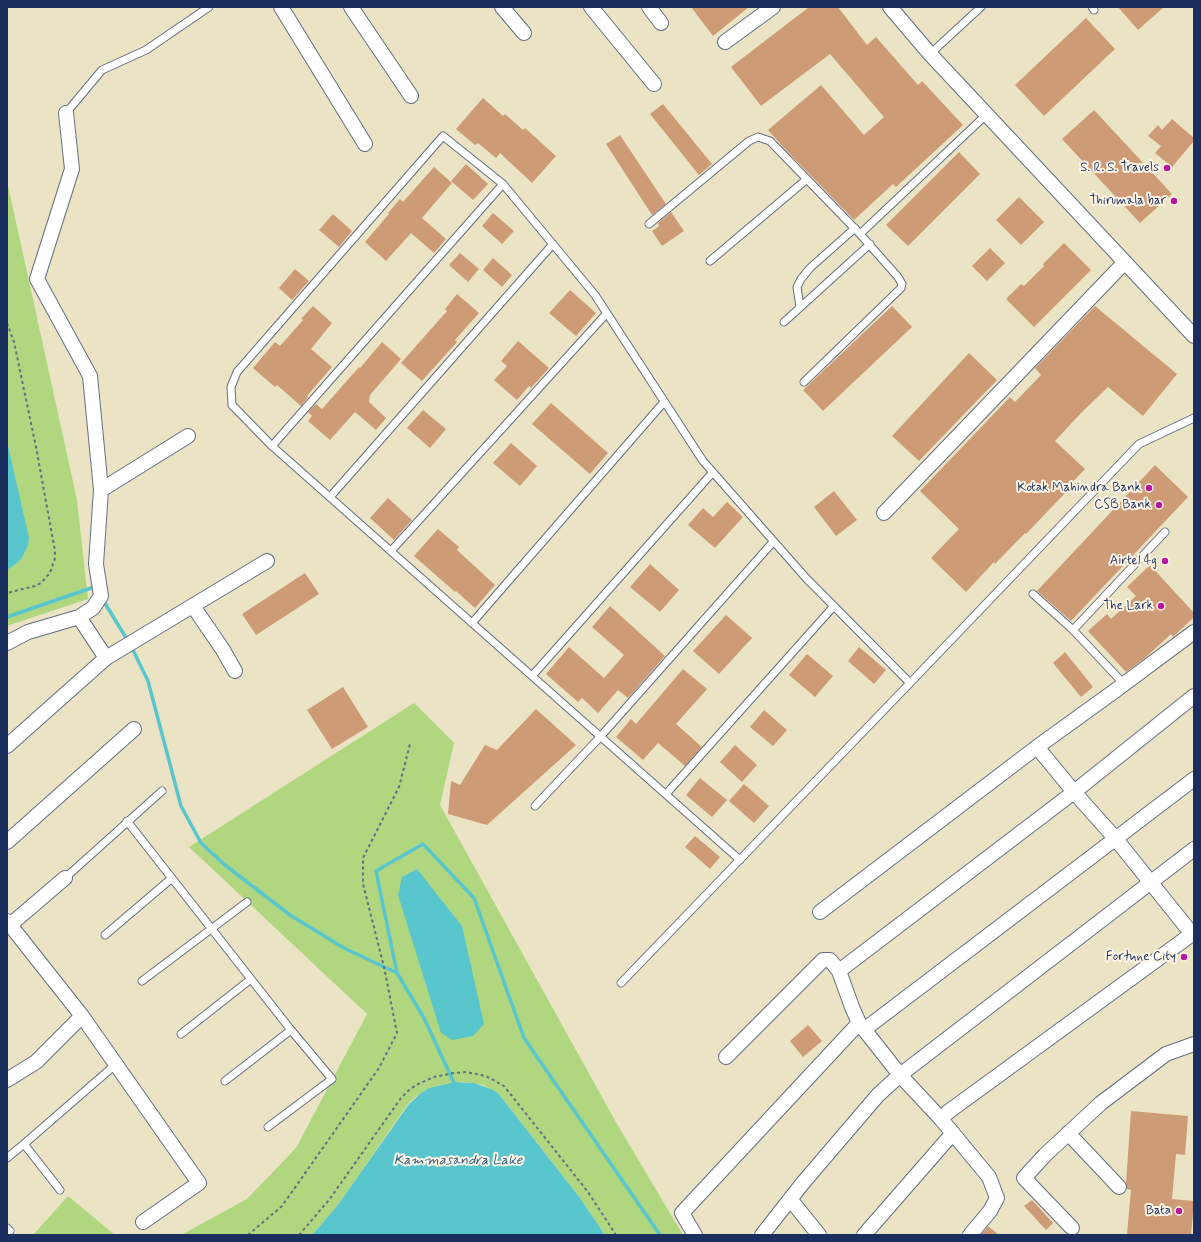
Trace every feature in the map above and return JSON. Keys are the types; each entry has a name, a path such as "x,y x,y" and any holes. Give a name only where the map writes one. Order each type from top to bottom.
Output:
{"street":[{"path":"281,7 365,144"},
{"path":"350,7 411,96"},
{"path":"502,7 524,33"},
{"path":"591,7 654,84"},
{"path":"649,7 661,23"},
{"path":"725,42 774,7"},
{"path":"890,7 930,54 1194,336"},
{"path":"7,643 28,632 79,617 93,608 101,596 96,564 101,490 90,376 37,279 72,169 66,113"},
{"path":"884,513 1125,262"},
{"path":"101,490 188,436"},
{"path":"7,746 106,658 267,561"},
{"path":"193,606 223,650 235,671"},
{"path":"79,617 106,658"},
{"path":"820,912 1037,747 1194,632"},
{"path":"839,971 1074,792 1194,696"},
{"path":"7,842 134,729"},
{"path":"941,1119 948,1112 1193,933 1115,838 1037,747"},
{"path":"695,1235 682,1213 862,1026 1194,779"},
{"path":"762,1235 790,1199 878,1095 900,1075 1194,849"},
{"path":"65,878 9,923 82,1016 199,1183 143,1222"},
{"path":"726,1057 823,960 830,960 839,971 852,1007 862,1026 900,1075 941,1119 989,1177 997,1198 990,1211 970,1235"},
{"path":"7,1080 36,1062 82,1016"},
{"path":"1072,1228 1024,1178 1045,1155 1101,1103 1166,1054 1194,1044"},
{"path":"864,1235 953,1133"},
{"path":"1068,1133 1119,1187"},
{"path":"790,1199 819,1235"}],"lane":[{"path":"66,113 102,70 146,50 209,7"},
{"path":"930,54 981,7"},
{"path":"860,234 987,114"},
{"path":"740,860 330,498 272,446 232,405 231,387 237,372 443,136 504,184 595,295 703,461 806,578 910,683"},
{"path":"649,224 749,141 755,137 770,141 870,244 902,284 901,288 804,382"},
{"path":"710,261 807,179"},
{"path":"272,446 504,184"},
{"path":"800,307 796,287 801,279 810,268 855,228"},
{"path":"330,498 553,244"},
{"path":"784,322 870,244"},
{"path":"391,551 607,313"},
{"path":"472,623 664,402"},
{"path":"621,983 1139,444 1194,418"},
{"path":"532,676 713,472"},
{"path":"1073,630 1165,532"},
{"path":"535,806 601,736 774,542"},
{"path":"1033,594 1073,630 1124,684"},
{"path":"666,794 834,606"},
{"path":"65,878 162,790"},
{"path":"127,821 291,1030 332,1079 268,1128"},
{"path":"105,935 172,878"},
{"path":"142,981 247,902"},
{"path":"182,1034 251,979"},
{"path":"225,1082 291,1030"},
{"path":"7,1158 116,1065"},
{"path":"24,1144 60,1190"}],"path":[{"path":"7,323 14,342 36,446 55,551 55,558 50,573 41,583 7,593"},
{"path":"248,1235 282,1206 379,1068 397,1033 384,967 363,884 363,858 399,787 410,744"},
{"path":"299,1235 330,1200 401,1098 408,1091 420,1082 434,1076 466,1072 486,1076 504,1086 588,1192 616,1235"}],"green space":[{"path":"7,181 77,500 88,599 7,626 7,570 21,559 13,472 7,441"},
{"path":"414,703 454,743 440,805 617,1124 683,1235 605,1235 580,1198 498,1093 483,1085 455,1082 429,1088 408,1104 337,1206 312,1235 181,1235 247,1199 296,1148 367,1014 189,847"},
{"path":"68,1196 115,1235 33,1235"}],"water":[{"path":"7,441 29,538 28,546 21,559 7,570"},
{"path":"417,869 462,926 484,1024 473,1036 452,1040 441,1033 398,895 402,877"},
{"name":"Kammasandra Lake","path":"455,1082 474,1083 498,1093 580,1198 605,1235 312,1235 337,1206 409,1104 429,1088"}],"building":[{"path":"691,7 749,7 713,36"},
{"path":"809,7 838,7 867,45 876,37 918,85 922,81 963,125 896,187 893,184 854,220 768,130 821,85 864,135 884,117 830,54 761,106 731,67"},
{"path":"1118,7 1164,7 1138,30"},
{"path":"1086,18 1115,49 1044,116 1015,85"},
{"path":"483,98 503,116 505,114 523,130 525,128 556,156 532,183 500,153 496,158 478,143 475,145 456,129"},
{"path":"663,104 712,164 699,175 650,114"},
{"path":"1094,110 1172,194 1140,223 1062,139"},
{"path":"1172,119 1194,138 1194,141 1172,167 1155,153 1161,146 1148,136 1158,125 1162,130"},
{"path":"620,135 666,204 652,215 606,144"},
{"path":"959,152 980,174 908,246 886,225"},
{"path":"466,164 488,184 473,200 451,181"},
{"path":"434,167 452,183 422,218 446,239 434,253 411,233 386,261 365,242 400,199 403,202"},
{"path":"1019,197 1044,222 1021,245 996,220"},
{"path":"671,212 684,231 662,246 652,231 659,226 658,223"},
{"path":"493,213 514,231 502,244 482,226"},
{"path":"333,214 352,231 339,247 319,230"},
{"path":"1064,243 1091,270 1034,327 1006,299 1021,284 1024,286"},
{"path":"990,248 1005,263 987,281 972,266"},
{"path":"460,253 479,269 468,282 449,265"},
{"path":"493,258 512,275 502,287 483,270"},
{"path":"295,269 309,281 292,300 279,288"},
{"path":"570,290 596,313 576,336 549,313"},
{"path":"457,294 479,313 455,340 457,342 422,381 401,363 447,311 445,309"},
{"path":"313,306 332,323 311,349 332,367 307,396 308,397 301,406 277,385 275,387 253,368 275,342 280,346"},
{"path":"892,306 912,327 823,411 803,390"},
{"path":"1095,306 1177,374 1143,416 1108,387 1081,413 1055,441 1085,469 1067,488 1068,490 1026,534 1025,533 995,564 994,562 966,592 931,558 959,529 920,491 1010,397 1015,402 1041,375 1035,368"},
{"path":"518,341 549,368 531,388 529,386 517,400 494,380 507,366 501,361"},
{"path":"382,342 401,359 370,395 369,402 386,418 376,430 355,412 330,440 308,421 312,416 308,412 316,404 322,409"},
{"path":"969,353 997,380 919,461 892,436"},
{"path":"551,403 608,453 590,474 532,424"},
{"path":"423,410 446,429 430,448 407,428"},
{"path":"511,443 537,466 520,486 493,463"},
{"path":"1155,465 1188,497 1071,621 1037,591"},
{"path":"834,491 857,520 836,536 814,507"},
{"path":"388,498 412,520 394,540 370,518"},
{"path":"727,502 743,517 715,548 688,525 703,508 713,517"},
{"path":"438,529 459,547 457,550 495,585 475,608 414,556"},
{"path":"650,564 679,590 660,612 630,587"},
{"path":"1150,565 1194,613 1194,617 1173,637 1171,634 1145,658 1126,672 1088,631 1107,614 1111,619 1136,596 1127,587"},
{"path":"305,573 319,594 256,635 242,614"},
{"path":"610,606 665,656 628,698 618,690 598,713 582,698 578,702 546,674 569,647 604,678 624,655 592,627"},
{"path":"726,615 752,638 719,674 693,651"},
{"path":"859,647 886,670 874,684 848,661"},
{"path":"1065,652 1093,687 1081,697 1053,663"},
{"path":"807,654 833,676 815,697 789,675"},
{"path":"683,669 707,689 676,724 702,747 685,766 658,743 643,760 616,737 631,719 636,724"},
{"path":"343,687 368,727 332,749 307,710"},
{"path":"536,709 576,745 487,825 448,814 451,781 460,785 485,745 497,750"},
{"path":"764,710 787,730 773,746 750,727"},
{"path":"735,745 757,765 742,782 720,762"},
{"path":"700,778 727,800 712,817 686,795"},
{"path":"744,784 769,806 754,823 729,801"},
{"path":"695,836 720,857 710,869 685,847"},
{"path":"808,1025 822,1041 803,1057 790,1041"},
{"path":"1131,1111 1188,1116 1185,1155 1176,1154 1172,1199 1194,1201 1191,1235 1127,1234 1131,1190 1127,1189 1126,1183"},
{"path":"1032,1200 1053,1223 1046,1230 1024,1206"},
{"path":"988,1226 999,1235 981,1235"}],"waterway":[{"path":"7,617 94,587 95,588"},
{"path":"103,600 128,641"},
{"path":"131,646 148,681 181,806 201,843 225,865 290,915 344,948 397,973"},
{"path":"455,1085 424,1018 397,973 376,871 423,844 474,898 524,1038 660,1235"}],"place":[{"name":"S. R. S. Travels","path":"1167,168"},
{"name":"Thirumala bar","path":"1174,201"},
{"name":"Kotak Mahindra Bank","path":"1149,488"},
{"name":"CSB Bank","path":"1159,505"},
{"name":"Airtel 4g","path":"1165,561"},
{"name":"The Lark","path":"1161,606"},
{"name":"Fortune City","path":"1184,957"},
{"name":"Bata","path":"1179,1211"}]}
